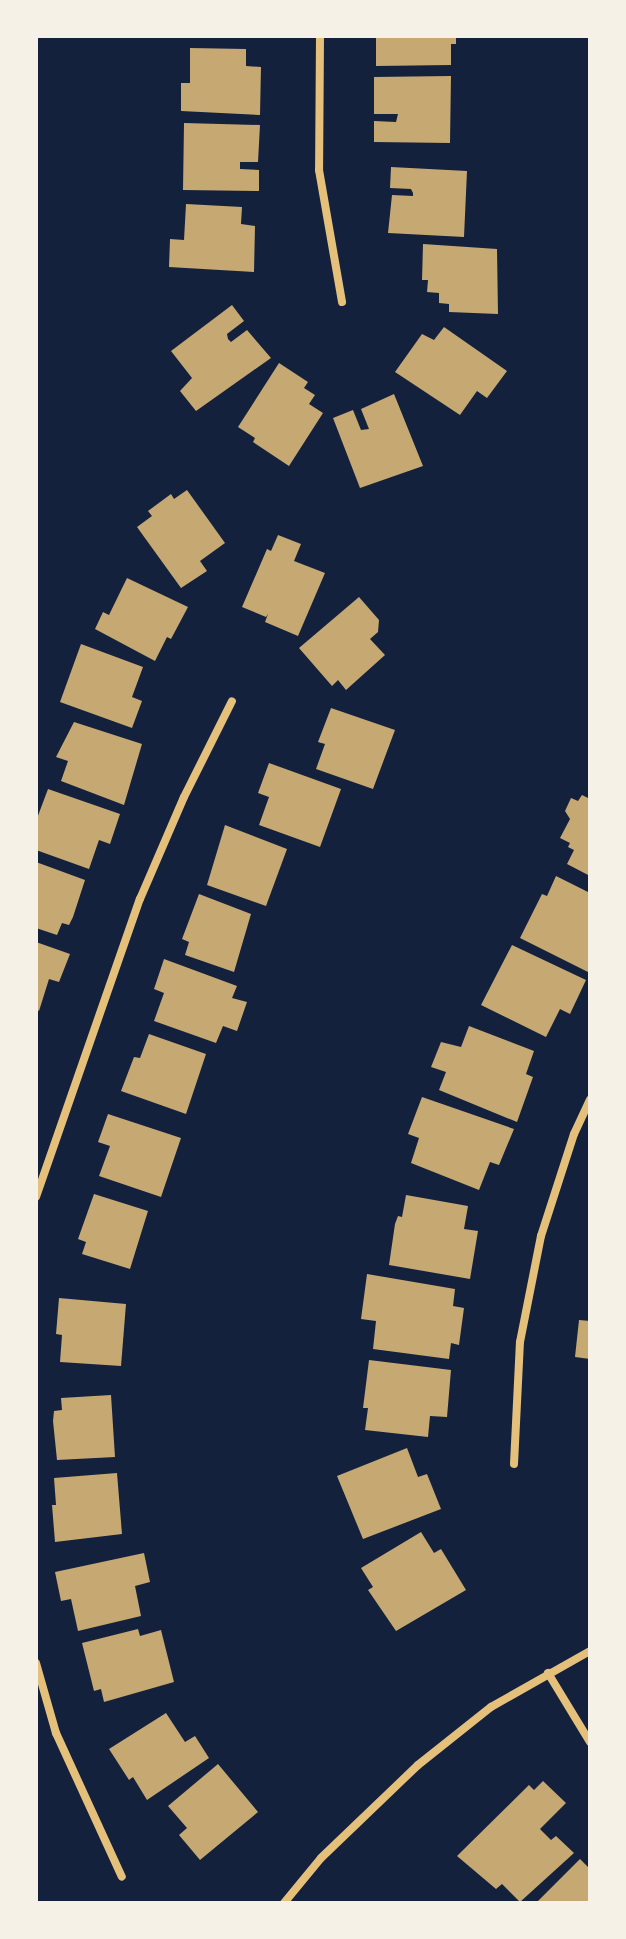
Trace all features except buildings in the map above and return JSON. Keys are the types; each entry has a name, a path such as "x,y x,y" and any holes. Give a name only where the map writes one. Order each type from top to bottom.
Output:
{"street":[{"path":"320,36 319,170 342,302"},
{"path":"36,1197 140,899 184,797 232,701"},
{"path":"514,1464 520,1342 541,1236 574,1134 590,1100"},
{"path":"284,1903 321,1858 418,1765 491,1707 590,1651"},
{"path":"36,1663 56,1733 122,1877"},
{"path":"548,1673 590,1742"}]}
